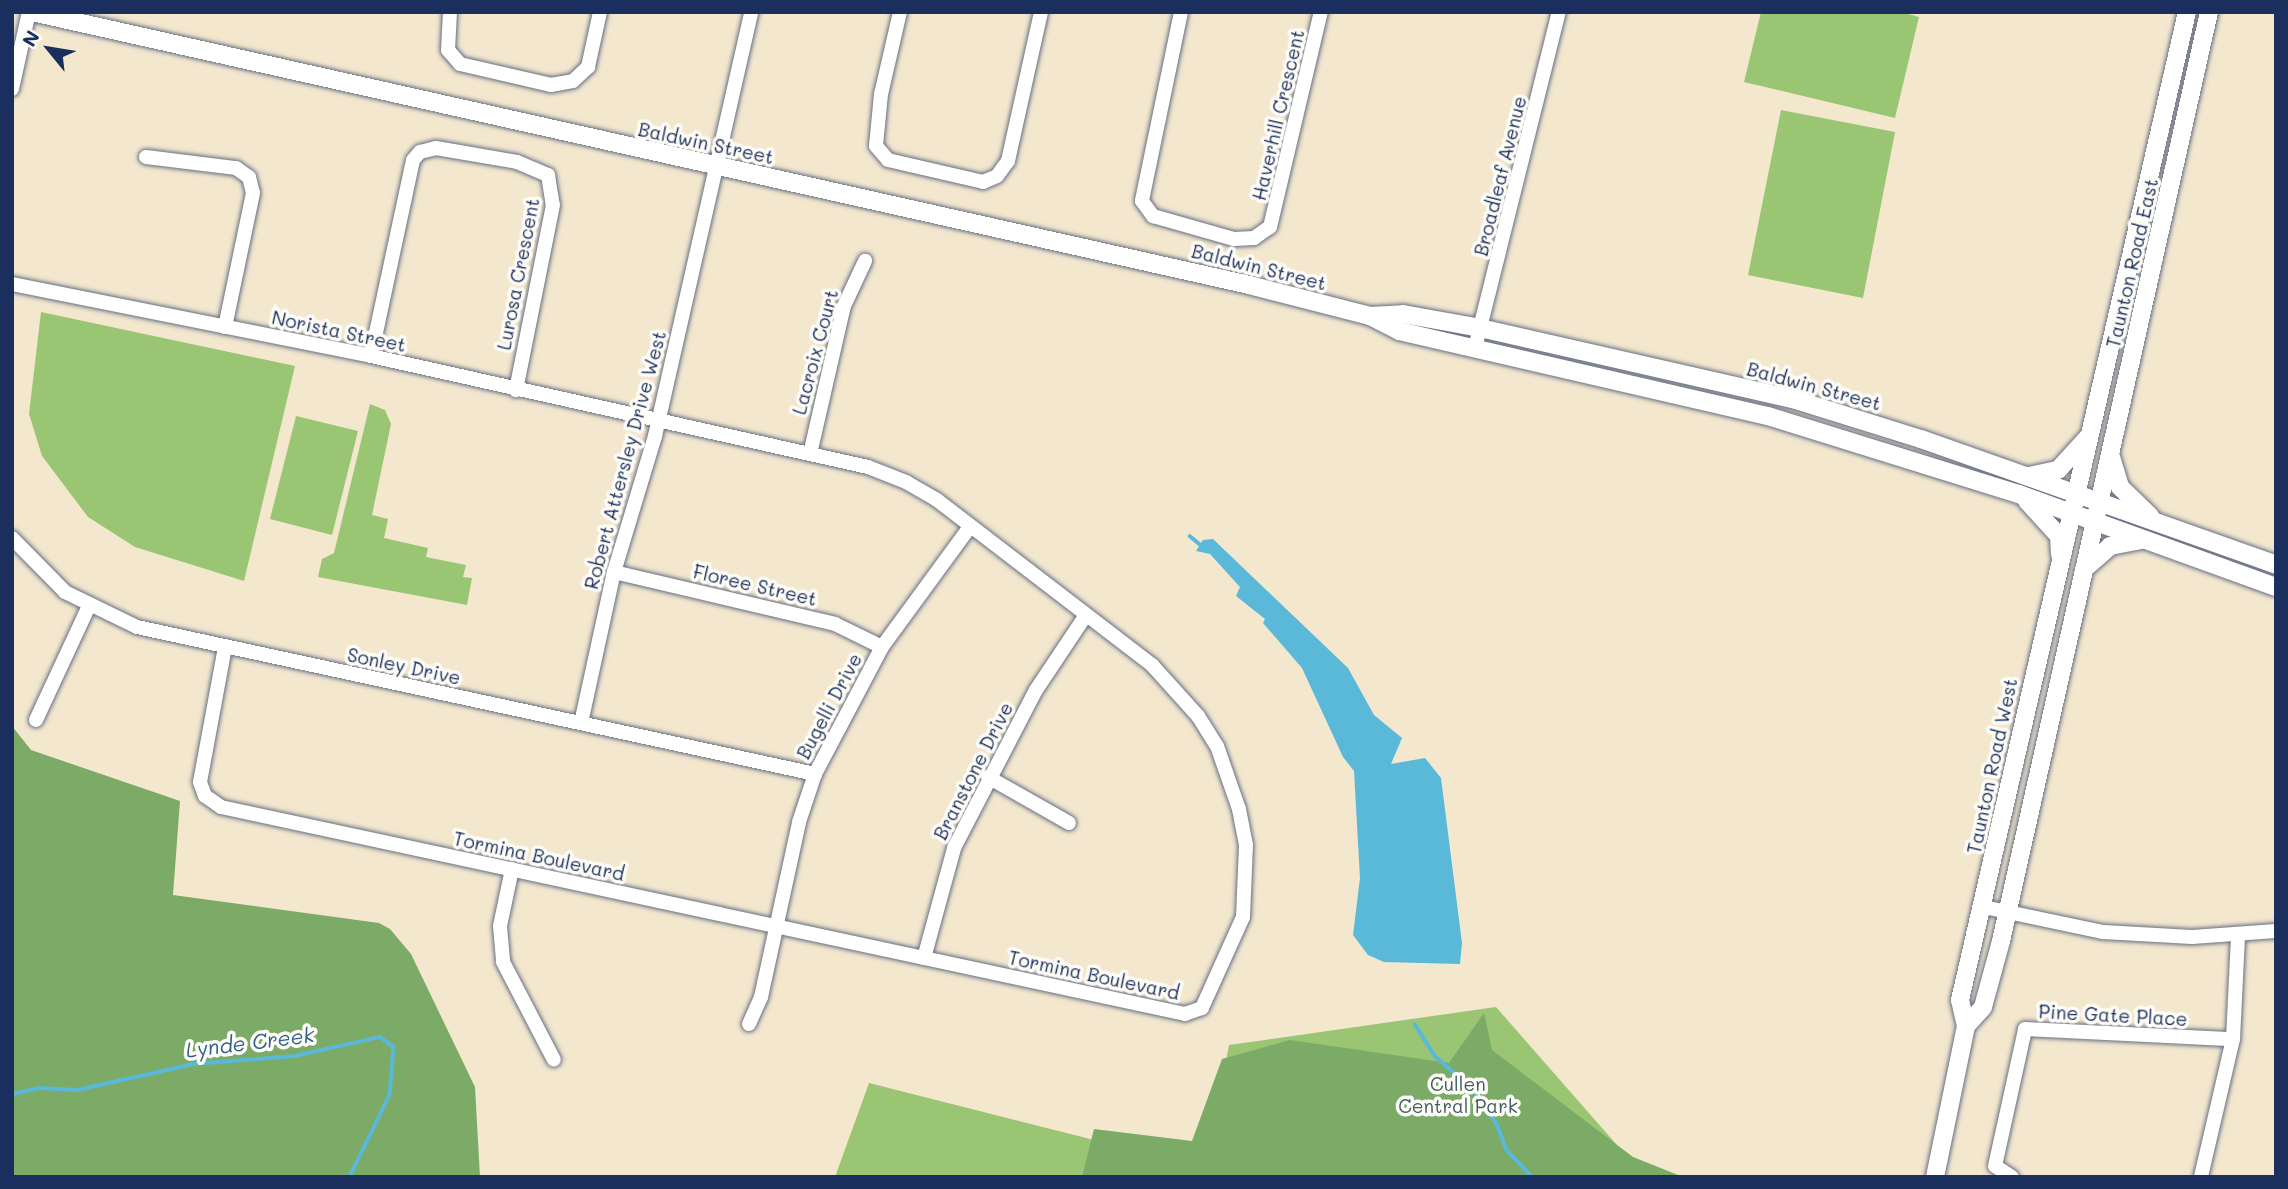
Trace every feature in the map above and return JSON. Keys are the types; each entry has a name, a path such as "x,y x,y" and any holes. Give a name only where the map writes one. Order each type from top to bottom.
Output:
{"main road":[{"name":"Baldwin Street","path":"30,12 1370,316 1399,331 1781,420 2019,494 2276,587"},
{"name":"Taunton Road East","path":"2073,514 2187,12"},
{"name":"Taunton Road East","path":"2095,522 2209,12"},
{"name":"Baldwin Street","path":"1370,316 1403,314 1480,328 1793,399 2100,502 2193,537"},
{"path":"2025,477 2058,470 2093,431"},
{"path":"2110,453 2120,487 2130,501 2193,537 2276,565"},
{"path":"2019,494 2044,514 2059,536 2061,563"},
{"name":"Taunton Road West","path":"1935,1177 1966,1026 1960,1000 2073,514"},
{"name":"Taunton Road West","path":"1966,1026 1983,1007 2095,522"},
{"path":"2084,569 2110,546 2144,540"}],"street":[{"path":"12,89 30,12"},
{"path":"450,12 448,50 460,64 551,85 573,81 588,67 600,12"},
{"name":"Robert Attersley Drive West","path":"581,723 614,572 638,502 719,167 751,12"},
{"path":"901,12 881,94 876,146 888,160 983,182 997,176 1008,161 1041,12"},
{"name":"Haverhill Crescent","path":"1181,12 1142,201 1153,216 1234,239 1254,238 1270,226 1321,12"},
{"name":"Broadleaf Avenue","path":"1475,348 1559,12"},
{"name":"Lurosa Crescent","path":"372,356 413,160 420,152 436,148 517,162 548,175 553,205 516,390"},
{"path":"146,157 236,168 249,177 253,193 225,327"},
{"name":"Lacroix Court","path":"810,454 844,306 865,261"},
{"name":"Norista Street","path":"12,284 372,356 657,421"},
{"name":"Tormina Boulevard","path":"225,647 200,782 205,796 221,807 1185,1014 1202,1007 1234,945 1245,905 1246,845 1217,746 1178,689 1086,615 968,528 937,500 906,482 867,467 657,421"},
{"name":"Bugelli Drive","path":"749,1024 761,997 799,822 815,774 882,646 968,528"},
{"name":"Sonley Drive","path":"12,538 55,583 89,606 137,627 815,774"},
{"name":"Floree Street","path":"614,572 835,624 882,646"},
{"path":"36,720 89,606"},
{"name":"Branstone Drive","path":"924,958 954,848 988,777 1059,650 1086,615"},
{"path":"988,777 1069,822"},
{"path":"512,869 500,926 503,962 554,1060"},
{"path":"1984,906 2104,932 2192,937 2276,931"},
{"path":"2201,1177 2233,1039 2238,935"},
{"name":"Pine Gate Place","path":"2012,1177 1996,1166 2025,1029 2233,1039"}],"green space":[{"path":"1761,12 1901,12 1919,17 1895,118 1744,82"},
{"path":"1781,110 1895,132 1863,298 1748,275"},
{"path":"41,312 295,366 244,581 135,547 88,517 42,456 29,414"},
{"path":"370,404 385,410 391,424 372,515 388,519 384,538 428,548 426,557 466,565 463,577 472,578 467,605 318,577 322,559 334,553"},
{"path":"296,416 358,431 332,535 270,519"},
{"path":"12,726 31,750 180,801 173,895 379,923 390,929 411,954 475,1087 480,1177 12,1177"},
{"name":"Cullen Central Park","path":"1496,1007 1645,1177 835,1177 869,1083 1205,1168 1229,1045"},
{"name":"Cullen Central Park","path":"1484,1013 1492,1050 1633,1157 1683,1177 1082,1177 1094,1129 1192,1141 1222,1059 1290,1040 1449,1063"}],"water":[{"path":"1213,539 1348,668 1374,715 1402,738 1391,764 1425,758 1441,778 1462,943 1460,964 1384,962 1368,955 1353,935 1360,878 1354,771 1343,757 1302,668 1263,623 1265,619 1236,596 1240,587 1210,554 1196,551 1203,540"}],"waterway":[{"path":"1190,536 1202,546"},
{"path":"1415,1024 1436,1057 1472,1088 1497,1124 1507,1150 1532,1177"},
{"name":"Lynde Creek","path":"12,1094 40,1088 77,1090 193,1064 295,1056 380,1037 394,1047 390,1095 350,1177"}]}
